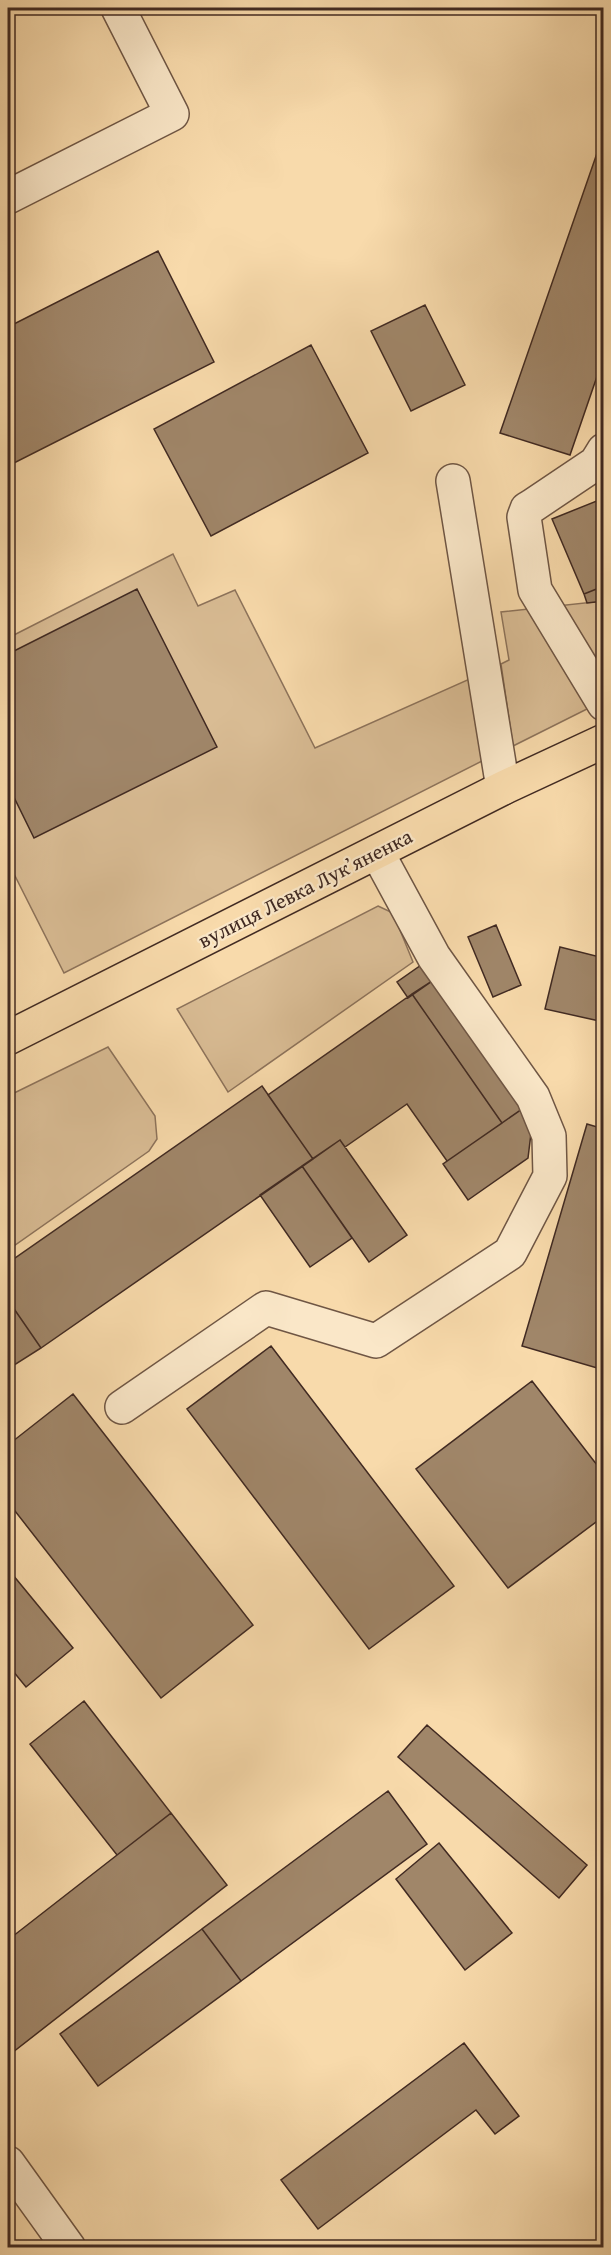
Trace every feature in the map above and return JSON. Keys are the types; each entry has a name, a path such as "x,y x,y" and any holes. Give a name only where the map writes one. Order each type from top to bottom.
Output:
{"main road":[{"name":"вулиця Левка Лукʼяненка","path":"8,1038 503,788 603,741"}],"street":[{"path":"8,197 172,114 118,8"},
{"path":"603,450 596,463 527,509 524,517 535,590 603,704"},
{"path":"453,481 503,788"},
{"path":"122,1407 266,1308 376,1341 510,1253 550,1176 549,1136 533,1097 434,957 377,852"},
{"path":"8,2163 69,2247"}],"shaded area":[{"path":"173,554 198,606 235,590 315,748 474,677 484,760 64,973 8,862 8,638"},
{"path":"603,601 603,701 513,746 501,664 509,660 501,612"},
{"path":"378,906 393,913 413,962 228,1092 177,1009"},
{"path":"108,1047 155,1116 157,1139 149,1151 8,1250 8,1096"}],"building":[{"path":"604,133 604,356 570,455 500,433"},
{"path":"158,251 214,362 8,466 8,327"},
{"path":"425,305 465,385 411,411 371,331"},
{"path":"311,345 368,453 211,536 154,429"},
{"path":"604,498 604,586 584,594 552,519"},
{"path":"604,586 604,601 587,603 584,594"},
{"path":"137,589 217,747 34,838 8,785 8,654"},
{"path":"496,925 521,985 493,997 468,937"},
{"path":"560,947 604,958 604,1022 545,1009"},
{"path":"424,963 435,979 408,998 397,982"},
{"path":"432,981 522,1109 502,1123 412,994"},
{"path":"412,994 502,1123 447,1161 407,1104 345,1147 340,1140 313,1159 268,1095"},
{"path":"262,1086 313,1159 41,1348 8,1300 8,1263"},
{"path":"522,1109 532,1125 528,1158 468,1200 443,1164"},
{"path":"587,1124 604,1129 604,1370 522,1346"},
{"path":"340,1140 407,1235 369,1262 302,1166"},
{"path":"302,1166 352,1238 310,1267 260,1195"},
{"path":"8,1300 41,1348 8,1369"},
{"path":"271,1346 454,1586 369,1649 187,1409"},
{"path":"532,1381 604,1474 604,1516 508,1588 416,1469"},
{"path":"73,1394 253,1625 161,1698 8,1502 8,1445"},
{"path":"8,1569 73,1648 26,1687 8,1665"},
{"path":"84,1701 171,1813 117,1855 30,1744"},
{"path":"427,1725 587,1865 559,1898 398,1757"},
{"path":"388,1791 427,1844 241,1981 202,1929"},
{"path":"171,1813 227,1885 8,2056 8,1940"},
{"path":"439,1843 512,1933 465,1970 396,1879"},
{"path":"202,1929 241,1981 98,2086 60,2034"},
{"path":"464,2043 519,2116 495,2134 476,2110 318,2229 281,2180"},
{"path":"8,2231 20,2248 8,2248"}]}
